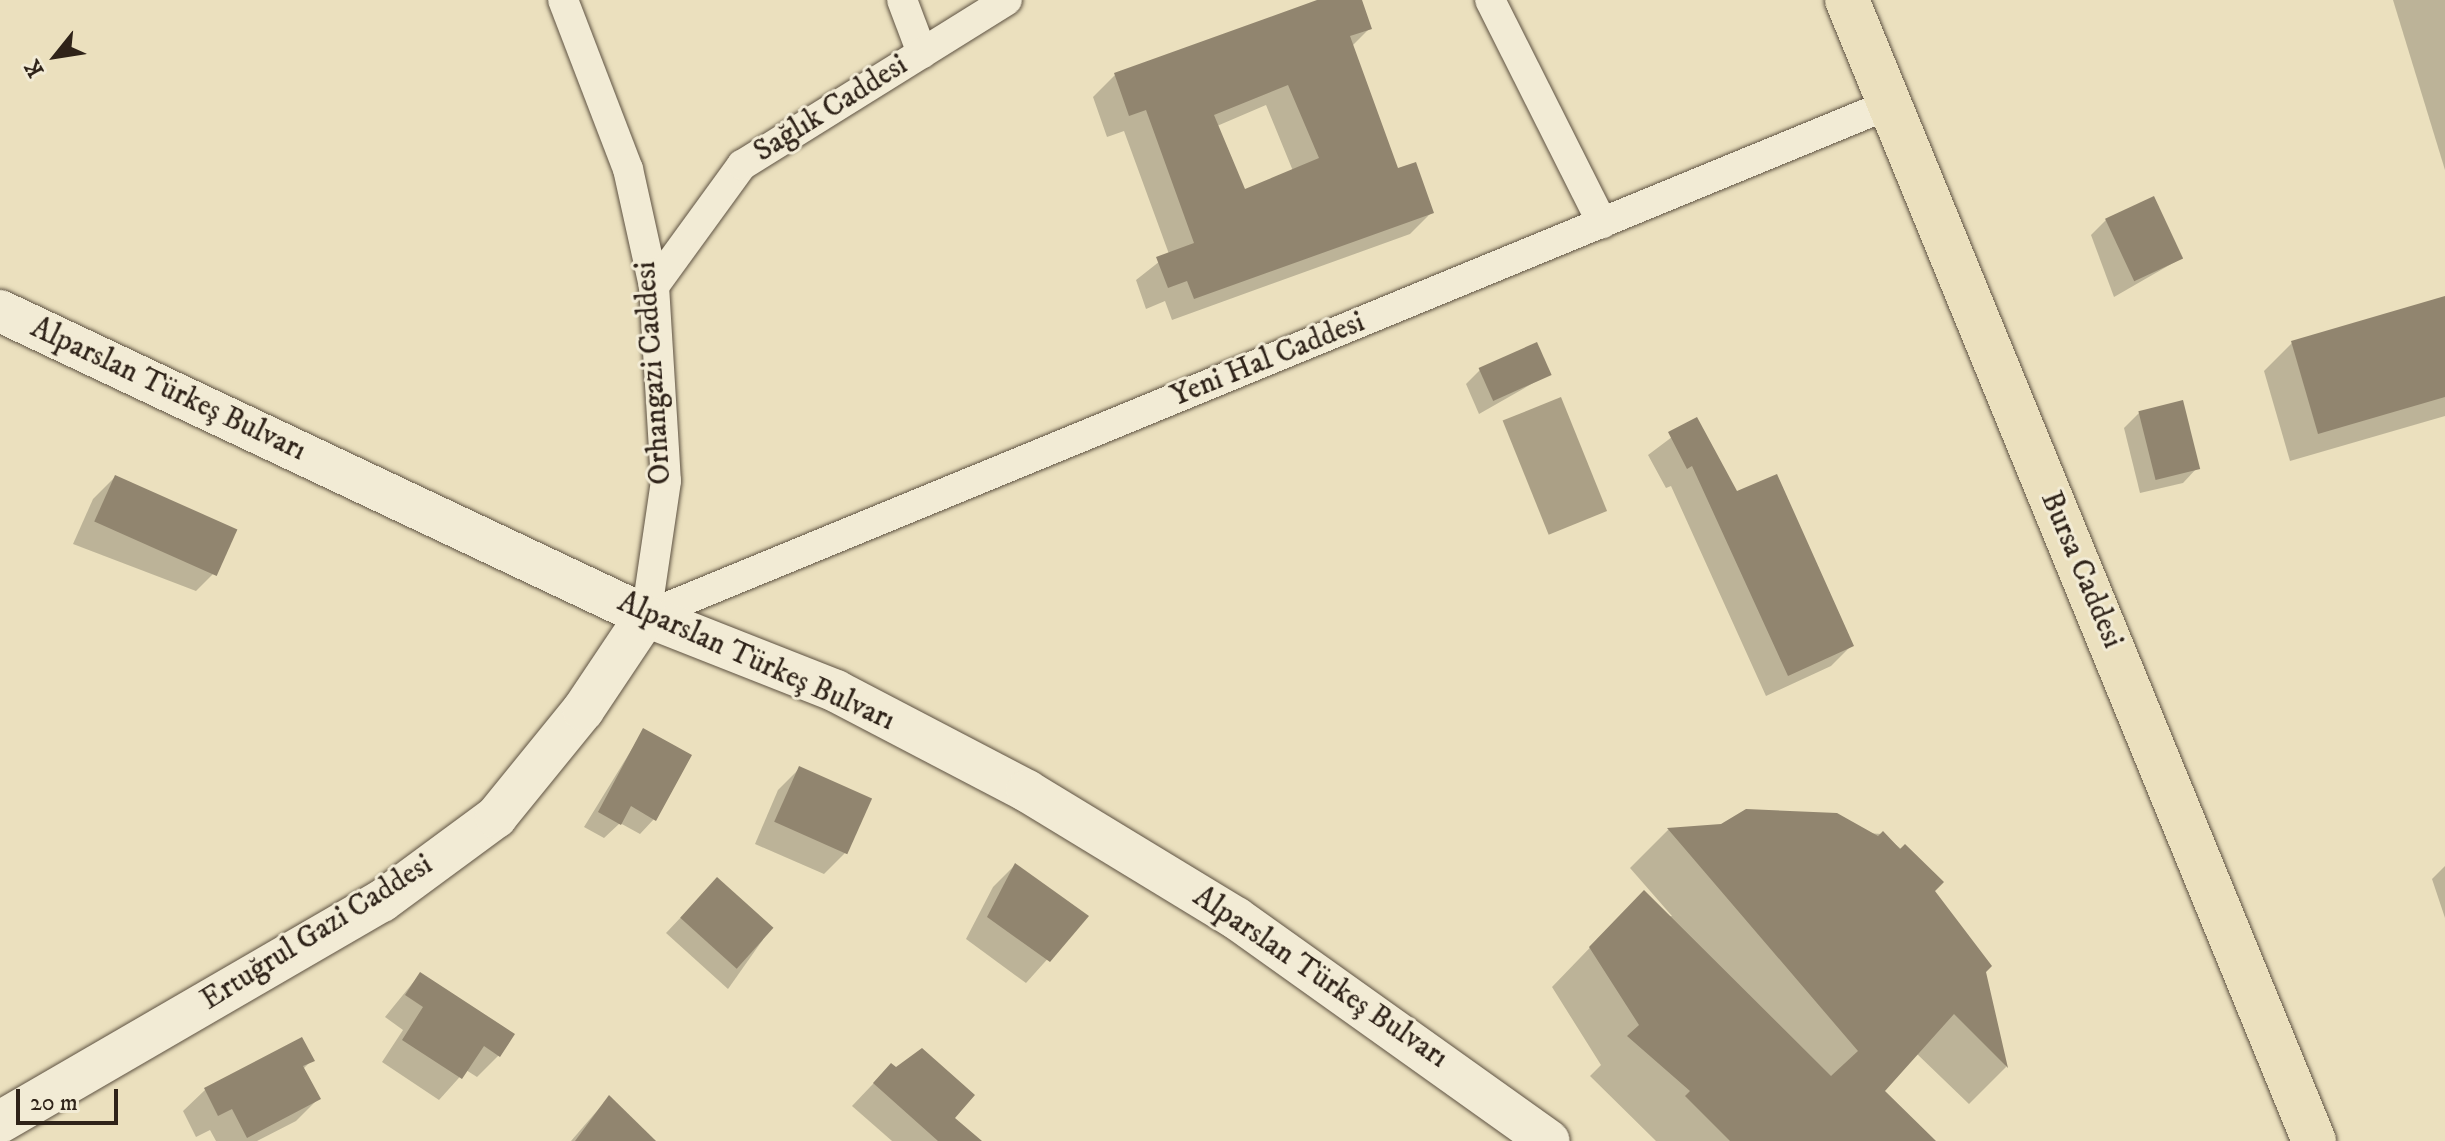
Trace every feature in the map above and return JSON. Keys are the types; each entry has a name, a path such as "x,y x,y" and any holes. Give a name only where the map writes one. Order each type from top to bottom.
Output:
{"main road":[{"name":"Bursa Caddesi","path":"1847,0 2314,1141"},
{"name":"Alparslan Türkeş Bulvarı","path":"0,311 646,616 836,691 1027,791 1236,918 1549,1141"},
{"name":"Ertuğrul Gazi Caddesi","path":"0,1122 382,901 496,817 583,710 646,616"}],"street":[{"name":"Orhangazi Caddesi","path":"563,0 628,169 654,286 666,481 646,616"},
{"path":"902,0 922,53"},
{"name":"Sağlık Caddesi","path":"654,286 742,165 1007,0"},
{"path":"1490,0 1602,223"},
{"name":"Yeni Hal Caddesi","path":"646,616 1890,104"}],"shaded area":[{"path":"1561,397 1607,511 1549,535 1503,421"}],"building":[{"path":"1317,0 1362,0 1372,29 1350,36 1398,168 1416,162 1434,213 1194,299 1187,281 1168,288 1156,257 1194,243 1146,110 1129,116 1114,73","holes":["1288,85 1319,158 1245,189 1214,115"]},
{"path":"2154,196 2183,259 2134,281 2105,219"},
{"path":"2445,296 2445,397 2318,434 2291,341"},
{"path":"1537,342 1552,375 1493,401 1479,368"},
{"path":"2183,400 2200,469 2156,480 2138,411"},
{"path":"1697,417 1737,491 1777,474 1854,646 1788,676 1692,466 1687,469 1668,432"},
{"path":"115,475 237,530 217,576 94,522"},
{"path":"643,728 692,755 656,821 631,806 621,825 598,812"},
{"path":"799,766 872,799 847,854 774,822"},
{"path":"1746,809 1837,813 1878,836 1883,831 1900,849 1905,844 1944,882 1935,891 1992,966 1986,972 2008,1068 1954,1014 1885,1091 1936,1141 1730,1141 1685,1096 1690,1091 1627,1036 1639,1025 1589,947 1644,890 1831,1076 1858,1051 1667,828 1721,824"},
{"path":"1015,863 1089,916 1050,962 987,917"},
{"path":"717,877 773,928 737,969 680,918"},
{"path":"420,972 515,1034 500,1057 484,1046 462,1079 402,1040 423,1007 405,995"},
{"path":"302,1037 315,1061 303,1066 321,1099 247,1138 232,1109 218,1116 204,1088"},
{"path":"922,1048 975,1095 955,1118 982,1141 938,1141 873,1083 891,1063 896,1067"},
{"path":"609,1095 656,1141 575,1141"}]}
